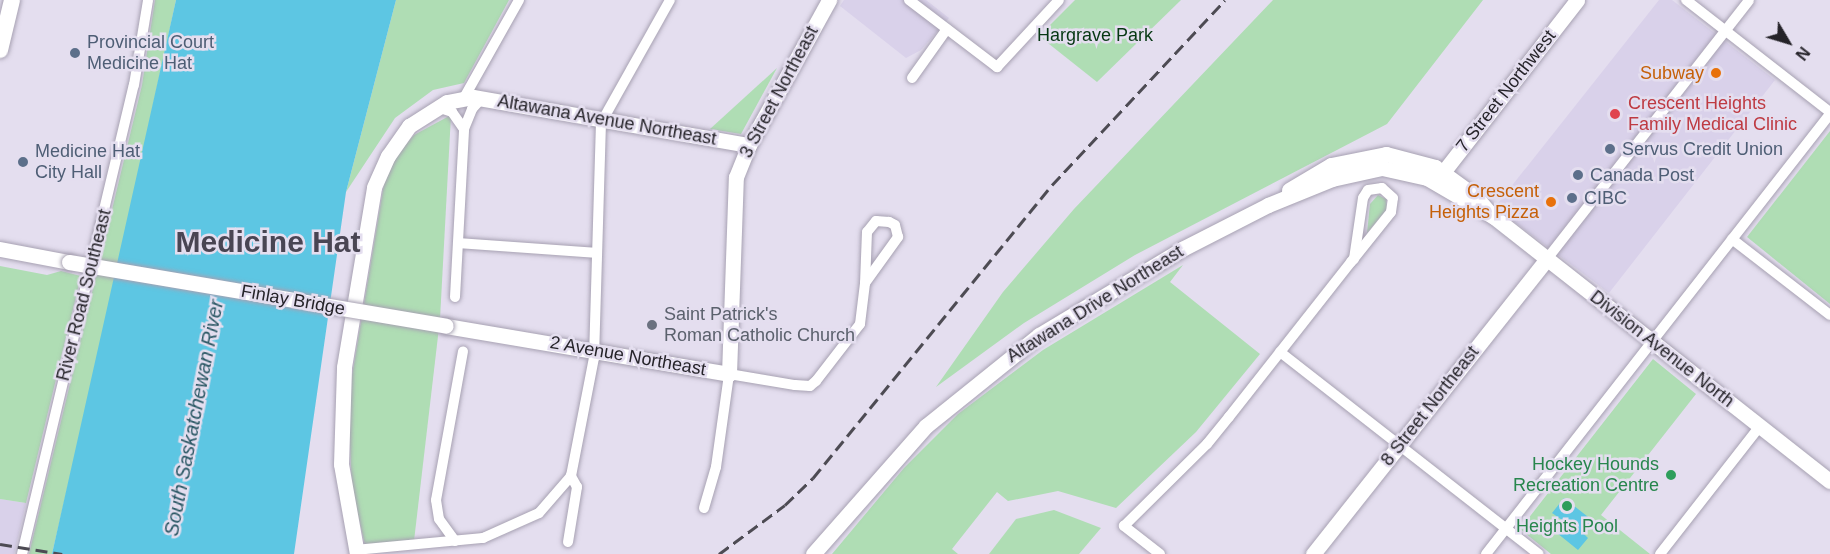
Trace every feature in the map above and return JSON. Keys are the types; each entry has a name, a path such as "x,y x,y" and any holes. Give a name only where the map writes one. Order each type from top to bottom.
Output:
{"main road":[{"path":"0,50 7,9"}],"street":[{"name":"River Road Southeast","path":"22,554 131,97 148,0"},
{"path":"519,0 465,96 437,107 409,126 387,156 374,187 344,367 340,424 344,488 356,552 473,541 528,519 549,504 571,476 578,456 594,350 604,117 670,0"},
{"name":"3 Street Northeast","path":"704,508 716,467 729,374 736,177 749,145 829,0"},
{"path":"909,0 997,67 1059,0"},
{"name":"7 Street Northwest","path":"1439,177 1577,0"},
{"path":"1486,554 1830,113 1686,0"},
{"path":"1547,259 1749,0"},
{"path":"912,78 947,29"},
{"name":"Altawana Avenue Northeast","path":"465,96 604,117 749,145"},
{"path":"455,297 464,129 472,109 482,98"},
{"path":"437,107 457,116 464,129"},
{"name":"Altawana Drive Northeast","path":"813,554 926,426 1008,357 1099,297 1268,205 1317,172 1345,161 1386,154 1414,166"},
{"name":"Division Avenue North","path":"1414,166 1475,196 1494,218 1830,481"},
{"path":"1160,554 1124,526 1207,444 1281,352 1354,259 1393,208 1390,193 1382,188 1373,188 1363,198 1354,259"},
{"path":"876,221 889,222 895,225 898,237 865,283 867,232 876,221"},
{"path":"1732,239 1830,315"},
{"path":"459,243 597,253"},
{"name":"Finlay Bridge","path":"0,249 446,326"},
{"name":"8 Street Northeast","path":"1313,554 1547,259"},
{"name":"2 Avenue Northeast","path":"446,326 810,386 860,324 865,283"},
{"path":"455,541 439,519 436,500 463,351"},
{"path":"1281,352 1539,554"},
{"path":"1660,554 1760,426"},
{"path":"567,542 577,487 571,476"}],"shaded area":[{"path":"844,0 926,0 949,18 921,50 906,58 840,6"},
{"path":"1659,0 1672,0 1775,80 1609,293 1495,207"},
{"path":"0,499 26,503 14,554 0,554"}],"green space":[{"path":"155,0 176,0 102,339 52,554 29,554 142,85"},
{"path":"396,0 509,0 464,83 433,90 395,118 346,192"},
{"name":"Hargrave Park","path":"1075,0 1181,0 1097,82 1039,36"},
{"path":"1273,0 1483,0 1387,124 1135,255 1024,323 936,387 1003,292 1074,209"},
{"path":"777,68 741,134 710,129"},
{"path":"451,115 440,319 414,541 365,545 352,489 348,400 385,178 396,156 414,135"},
{"path":"1830,131 1830,304 1747,237"},
{"path":"1378,195 1386,199 1387,209 1367,233 1370,204"},
{"path":"1183,265 1170,282 1260,354 1196,432 1116,508 1058,491 1008,501 997,492 952,549 958,554 832,554 904,468 958,414 1043,350"},
{"path":"0,266 47,275 61,271 81,276 26,503 0,499"},
{"path":"1653,359 1696,394 1601,515 1650,554 1551,554 1520,529"},
{"path":"1054,510 1101,528 1079,554 989,554 1016,519"}],"water":[{"name":"South Saskatchewan River","path":"176,0 396,0 346,192 294,554 52,554"},
{"path":"1564,498 1592,520 1582,532 1588,538 1578,550 1557,533 1565,522 1552,513"}],"railway":[{"path":"719,554 785,505 813,478 1052,185 1225,0"},
{"path":"0,544 62,554"}],"place":[{"name":"Provincial Court Medicine Hat","path":"75,53"},
{"name":"Subway","path":"1716,73"},
{"name":"Crescent Heights Family Medical Clinic","path":"1615,114"},
{"name":"Servus Credit Union","path":"1610,149"},
{"name":"Medicine Hat City Hall","path":"23,162"},
{"name":"Canada Post","path":"1578,175"},
{"name":"CIBC","path":"1572,198"},
{"name":"Crescent Heights Pizza","path":"1551,202"},
{"name":"Saint Patrick's Roman Catholic Church","path":"652,325"},
{"name":"Hockey Hounds Recreation Centre","path":"1671,475"},
{"name":"Heights Pool","path":"1567,506"}],"district":[{"name":"Medicine Hat","path":"268,242"}]}
